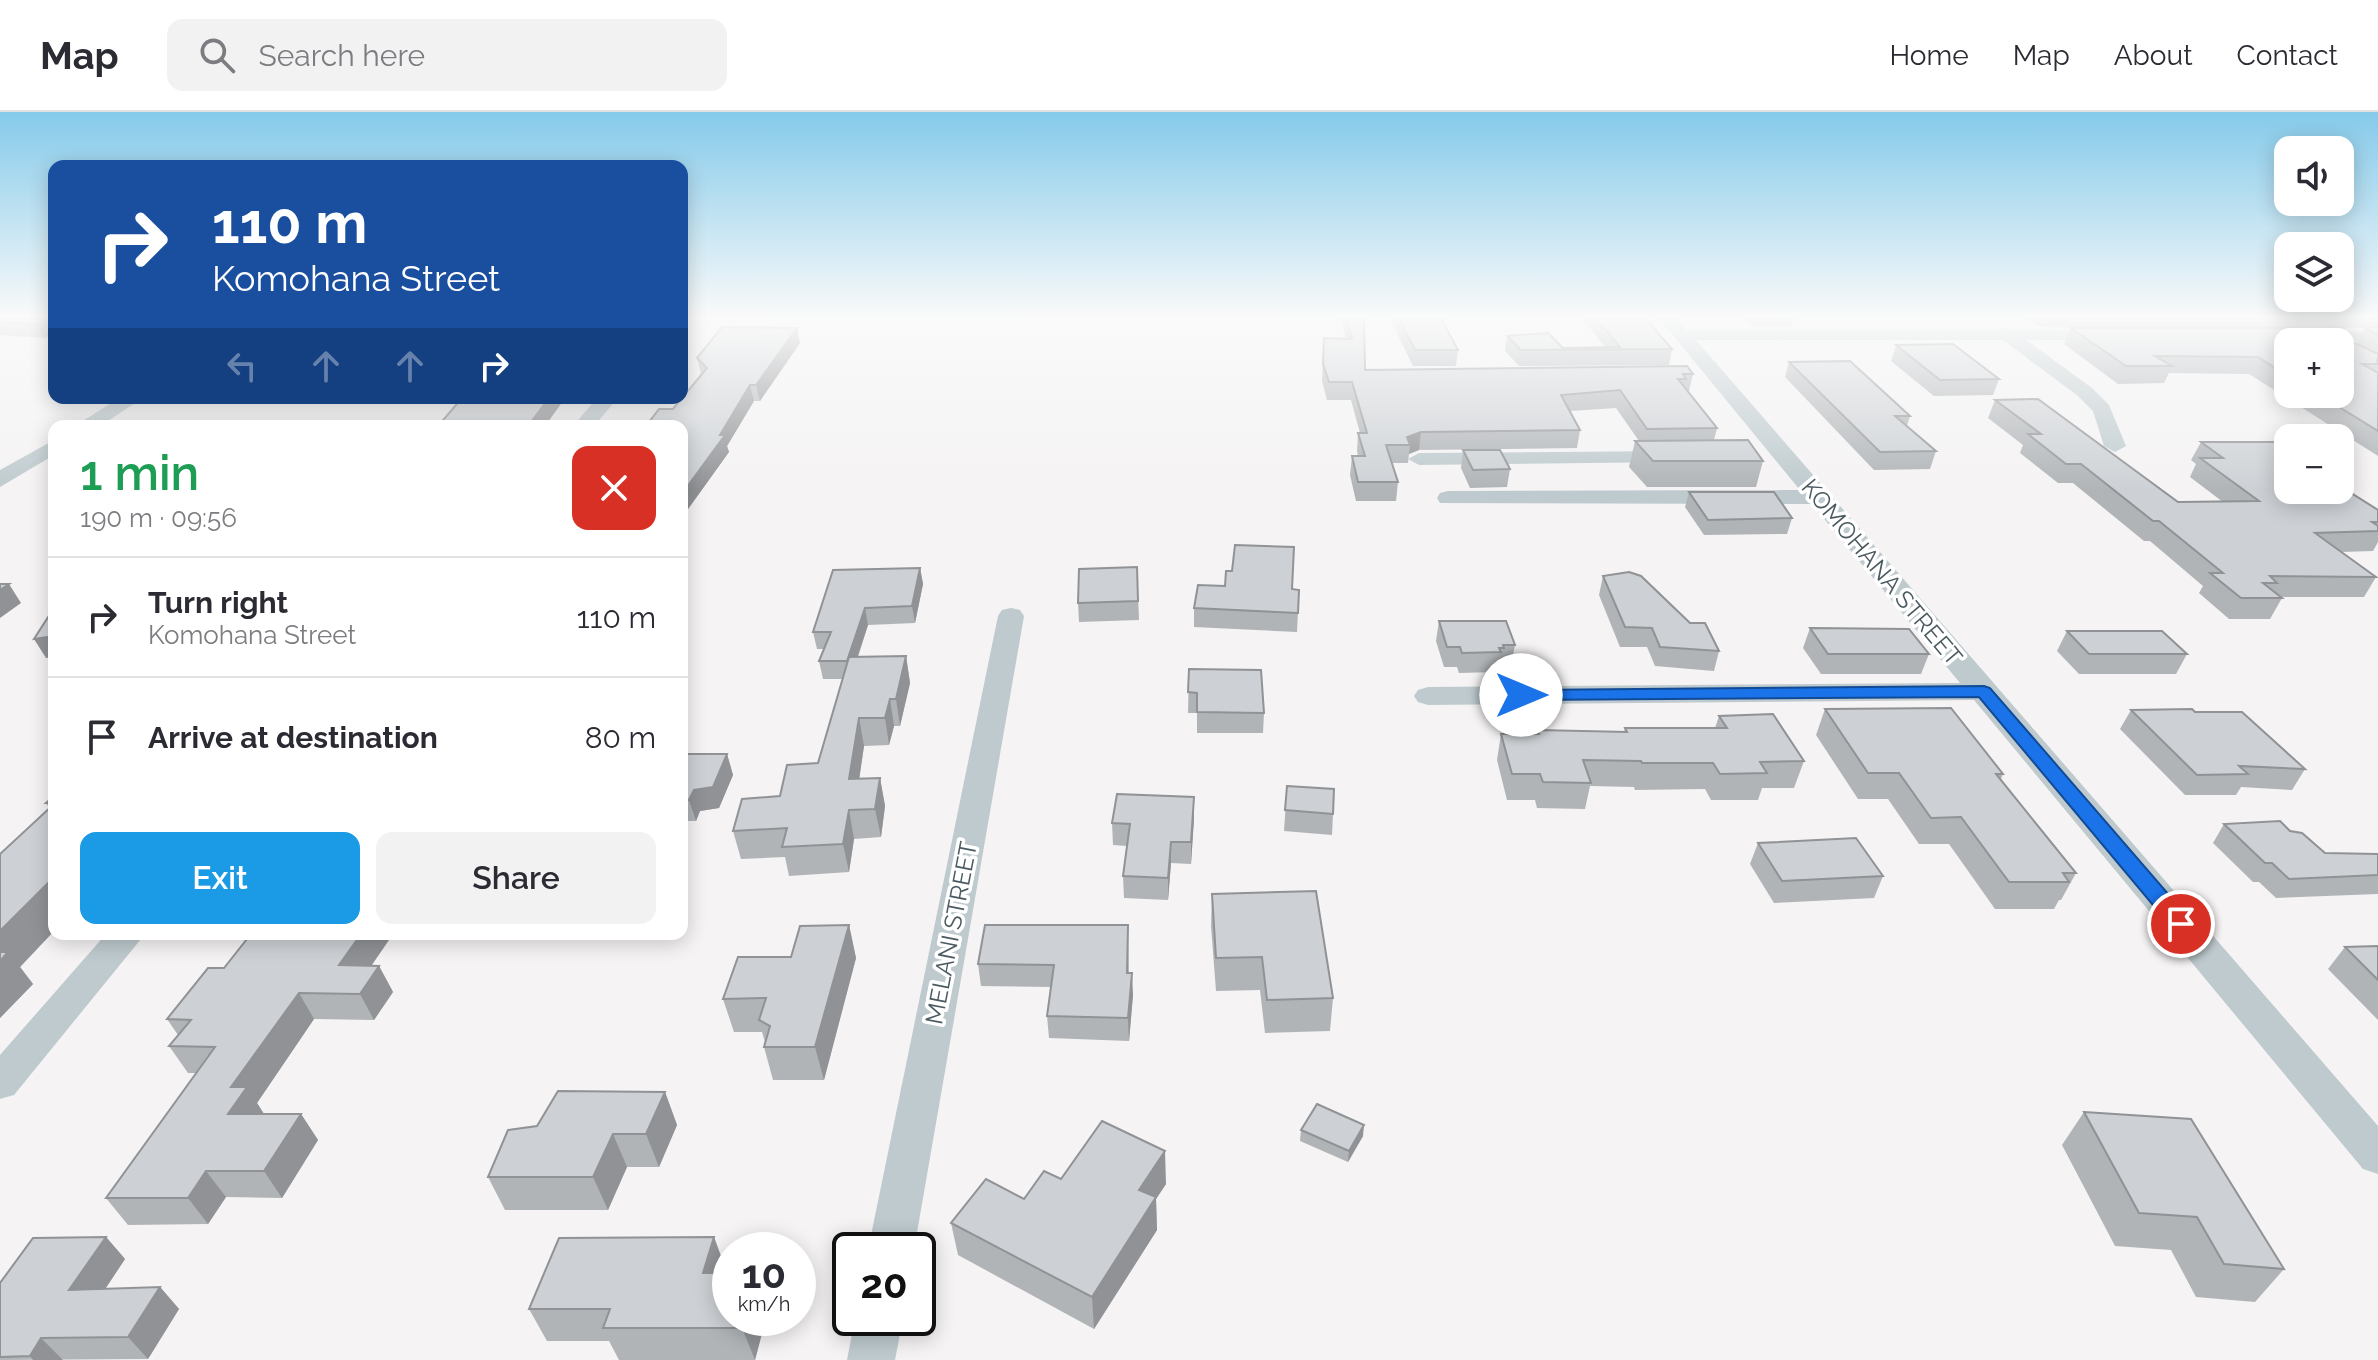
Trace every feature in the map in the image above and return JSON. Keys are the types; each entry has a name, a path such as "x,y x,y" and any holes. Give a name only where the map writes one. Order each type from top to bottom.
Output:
{"street":[{"name":"KOMOHANA STREET","path":"1716,375 2378,1156"},
{"path":"2061,375 2102,409 2115,446"},
{"path":"95,420 123,404"},
{"path":"588,420 603,404"},
{"path":"0,480 48,450"},
{"path":"1752,456 1784,455"},
{"path":"1419,459 1688,456"},
{"path":"1448,498 1819,497"},
{"name":"MELANI STREET","path":"894,1232 1011,616"},
{"path":"1428,696 1984,691"},
{"path":"0,1083 122,940"},
{"path":"871,1360 876,1336"}],"building":[{"path":"701,375 763,375 756,385 750,385 720,435 725,435 688,486 688,420 651,420 659,409 688,404 688,391"},
{"path":"1327,375 1684,375 1686,379 1678,379 1717,428 1647,429 1620,390 1561,395 1580,430 1421,432 1407,437 1410,445 1386,445 1398,482 1358,482 1352,456 1365,456 1358,433 1367,433 1352,382 1329,382"},
{"path":"1802,375 1866,375 1910,416 1895,416 1936,451 1880,452"},
{"path":"1934,375 1994,375 1999,379 1940,380"},
{"path":"2354,375 2378,375 2378,431 2341,408 2354,408"},
{"path":"2038,399 2178,502 2259,501 2200,458 2223,458 2201,442 2274,442 2274,504 2354,504 2354,495 2378,510 2378,522 2372,522 2378,526 2378,531 2315,533 2376,577 2270,576 2277,583 2263,583 2282,598 2241,598 2210,573 2223,573 2159,521 2153,521 2081,464 2066,464 2028,434 2041,434 1995,400"},
{"path":"457,404 544,404 532,420 443,420"},
{"path":"1748,440 1763,461 1653,461 1635,441"},
{"path":"1463,450 1500,450 1510,469 1473,470"},
{"path":"1689,492 1774,492 1792,518 1708,520"},
{"path":"1235,545 1294,547 1292,589 1299,590 1298,613 1194,608 1198,585 1225,586 1226,571 1232,571"},
{"path":"1137,567 1138,601 1078,603 1079,569"},
{"path":"920,568 912,606 865,608 847,661 819,661 831,632 813,632 833,570"},
{"path":"1629,572 1641,576 1690,623 1705,623 1719,651 1660,647 1652,628 1625,627 1603,576"},
{"path":"48,617 48,637 34,639"},
{"path":"1439,621 1506,621 1515,645 1503,645 1504,648 1499,648 1501,652 1462,653 1460,647 1447,647"},
{"path":"1810,628 1909,629 1929,654 1828,654"},
{"path":"2067,631 2162,631 2187,654 2089,654"},
{"path":"906,656 896,699 890,699 885,718 859,718 849,779 880,778 875,809 849,810 843,844 782,847 787,828 733,831 742,799 780,796 787,765 818,763 849,657"},
{"path":"1189,669 1261,670 1264,713 1197,712 1197,693 1188,692"},
{"path":"1951,708 2003,774 1996,774 2076,873 2063,873 2069,882 2009,882 1961,817 1931,818 1899,773 1868,773 1825,709"},
{"path":"2192,709 2195,712 2242,712 2305,769 2239,766 2248,774 2197,775 2131,710"},
{"path":"1773,714 1804,761 1760,762 1767,773 1720,774 1713,763 1583,760 1591,783 1543,782 1540,774 1512,774 1501,734 1539,734 1538,730 1627,732 1625,728 1727,728 1719,716"},
{"path":"688,754 727,754 713,787 694,790 689,800"},
{"path":"1287,786 1334,789 1333,814 1285,810"},
{"path":"1117,794 1194,797 1191,842 1171,842 1168,878 1123,876 1130,824 1112,823"},
{"path":"48,810 48,883 0,931 0,854"},
{"path":"2280,821 2290,831 2302,833 2325,853 2378,854 2378,875 2289,879 2272,863 2265,863 2224,824"},
{"path":"1856,838 1883,876 1782,881 1758,843"},
{"path":"1316,891 1333,998 1267,1000 1262,957 1216,958 1212,894"},
{"path":"849,925 815,1047 764,1047 770,1026 759,1020 766,998 723,999 738,957 791,957 800,926"},
{"path":"985,925 1128,925 1127,973 1132,973 1128,1018 1047,1016 1054,965 978,964"},
{"path":"246,940 357,940 339,965 379,966 360,994 299,993 231,1087 247,1087 228,1114 301,1114 264,1171 206,1171 188,1198 106,1198 215,1047 169,1046 191,1020 167,1019 208,968 224,968"},
{"path":"2378,946 2378,980 2345,947"},
{"path":"558,1091 665,1092 646,1134 613,1134 593,1177 488,1177 508,1130 537,1126"},
{"path":"1317,1104 1364,1125 1349,1151 1301,1130"},
{"path":"2084,1112 2191,1119 2284,1269 2224,1264 2197,1217 2139,1213"},
{"path":"1102,1121 1165,1151 1139,1190 1156,1197 1092,1297 951,1223 986,1179 1024,1199 1044,1171 1061,1179"},
{"path":"106,1237 69,1290 160,1287 128,1337 41,1338 30,1356 0,1357 0,1283 33,1238"},
{"path":"712,1237 703,1273 712,1273 712,1328 603,1328 610,1309 529,1309 559,1238"}],"route":[{"path":"1521,695 1984,691 2181,924"}]}
